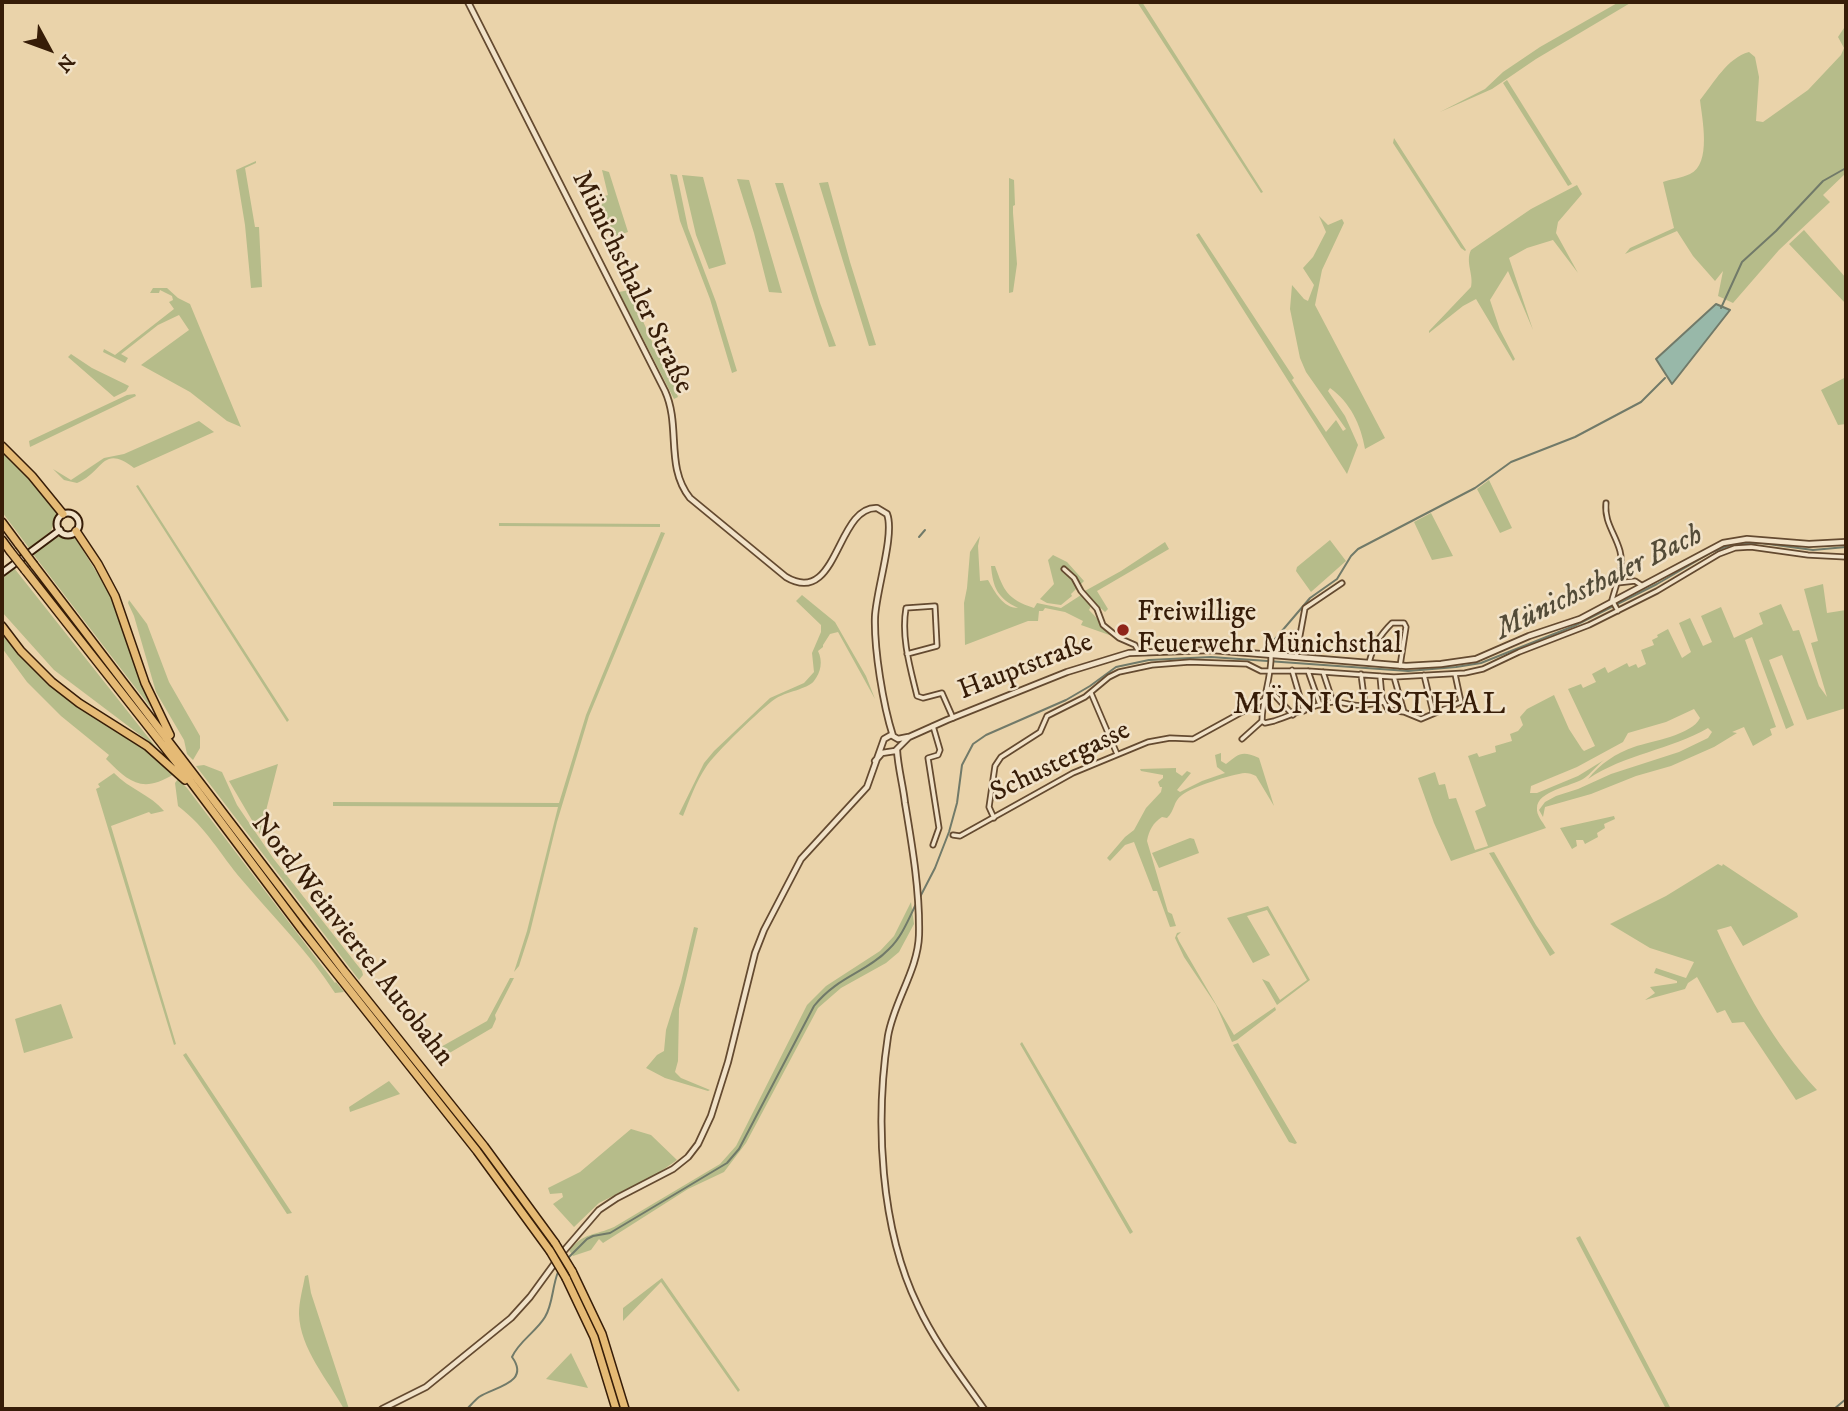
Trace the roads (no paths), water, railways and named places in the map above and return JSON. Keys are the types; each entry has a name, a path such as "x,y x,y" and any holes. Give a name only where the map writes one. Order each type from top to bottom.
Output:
{"highway":[{"path":"2,446 27,470 63,514"},
{"name":"Nord/Weinviertel Autobahn","path":"2,522 336,960 491,1156 555,1243 572,1271 602,1334 625,1409"},
{"path":"76,531 105,575 115,596 145,683 176,749"},
{"name":"Nord/Weinviertel Autobahn","path":"2,540 302,930 477,1151 550,1251 594,1337 616,1409"},
{"path":"2,626 27,657 60,689 147,746 200,794"}],"main road":[{"path":"69,513 77,517 79,523 76,531 69,534 60,530 58,522 63,514 69,513"},
{"path":"2,573 60,530"}],"street":[{"name":"Münichsthaler Straße","path":"468,2 665,391 672,414 675,466 682,487 690,499 786,577 800,583 813,580 824,572 862,511 877,508 887,514 890,529 878,583 874,620 890,723 898,747 918,907 917,950 894,1011 887,1045 883,1111 885,1179 900,1259 910,1289 937,1341 984,1409"},
{"path":"1606,503 1606,521 1620,553 1613,601 1617,609"},
{"name":"Hauptstraße","path":"994,818 989,807 995,766 1000,757 1040,732 1047,716 1091,693 1119,672 1168,663 1247,664 1258,671 1271,669 1394,677 1455,674 1463,667 1529,636 1573,622 1715,546 1734,540 1754,539 1809,544 1846,541"},
{"name":"Hauptstraße","path":"898,747 909,737 933,726 1067,672 1112,657 1139,652 1198,649 1400,666 1483,669 1589,625 1718,554 1735,548 1771,548 1800,554 1846,557"},
{"path":"1064,569 1097,609 1103,625 1119,638 1135,645 1139,652"},
{"path":"1617,583 1635,581 1641,585"},
{"path":"1296,657 1304,608 1342,583"},
{"path":"907,654 937,646 935,606 906,608 904,626 907,654 917,696 923,698 942,693 953,718"},
{"path":"1369,663 1380,634 1392,623 1404,623 1406,628 1400,666"},
{"path":"1242,739 1262,721 1271,669 1266,655"},
{"path":"1292,670 1304,711"},
{"path":"1308,671 1320,705"},
{"path":"1323,672 1333,702"},
{"path":"1361,674 1366,705"},
{"path":"1380,676 1383,702 1388,710 1404,712 1421,719 1461,702 1455,674"},
{"path":"1424,675 1433,712"},
{"path":"1394,677 1404,712"},
{"path":"1267,687 1293,715"},
{"path":"1091,693 1117,754"},
{"name":"Schustergasse","path":"953,835 960,836 1058,780 1117,754 1148,742 1170,738 1193,739 1264,700"},
{"path":"1262,721 1265,723 1333,702 1347,702 1359,706 1383,702"},
{"name":"Münichsthaler Straße","path":"382,1409 426,1387 511,1318 579,1231 599,1210 673,1169 694,1151 711,1116 764,930 801,859 867,787 890,723"},
{"path":"933,726 940,750 938,755 928,758 939,828 933,845"},
{"name":"Hauptstraße","path":"885,740 909,737"},
{"path":"885,740 884,747 899,763"},
{"path":"876,761 879,755 898,747"}],"waterway":[{"path":"1721,308 1742,262 1776,231 1823,181 1846,168"},
{"path":"1264,652 1310,598 1337,579 1358,549 1475,488 1511,462 1575,437 1641,402 1665,378"},
{"path":"919,537 925,530"},
{"name":"Münichsthaler Bach","path":"920,897 949,832 957,803 962,765 973,744 986,735 1066,700 1116,667 1149,660 1211,657 1408,671 1481,663 1574,626 1657,584 1712,552 1731,545 1761,543 1813,550 1846,547"},
{"name":"Münichsthaler Bach","path":"567,1259 587,1239 610,1233 727,1163 739,1149 814,1006 842,981 871,964 894,944 917,902"},
{"name":"Münichsthaler Bach","path":"467,1409 479,1397 514,1378 517,1366 512,1357 545,1317 558,1272"},
{"path":"1834,1409 1846,1399"}],"place":[{"name":"Freiwillige Feuerwehr Münichsthal","path":"1123,630"}],"district":[{"name":"MÜNICHSTHAL","path":"1370,706"}]}
